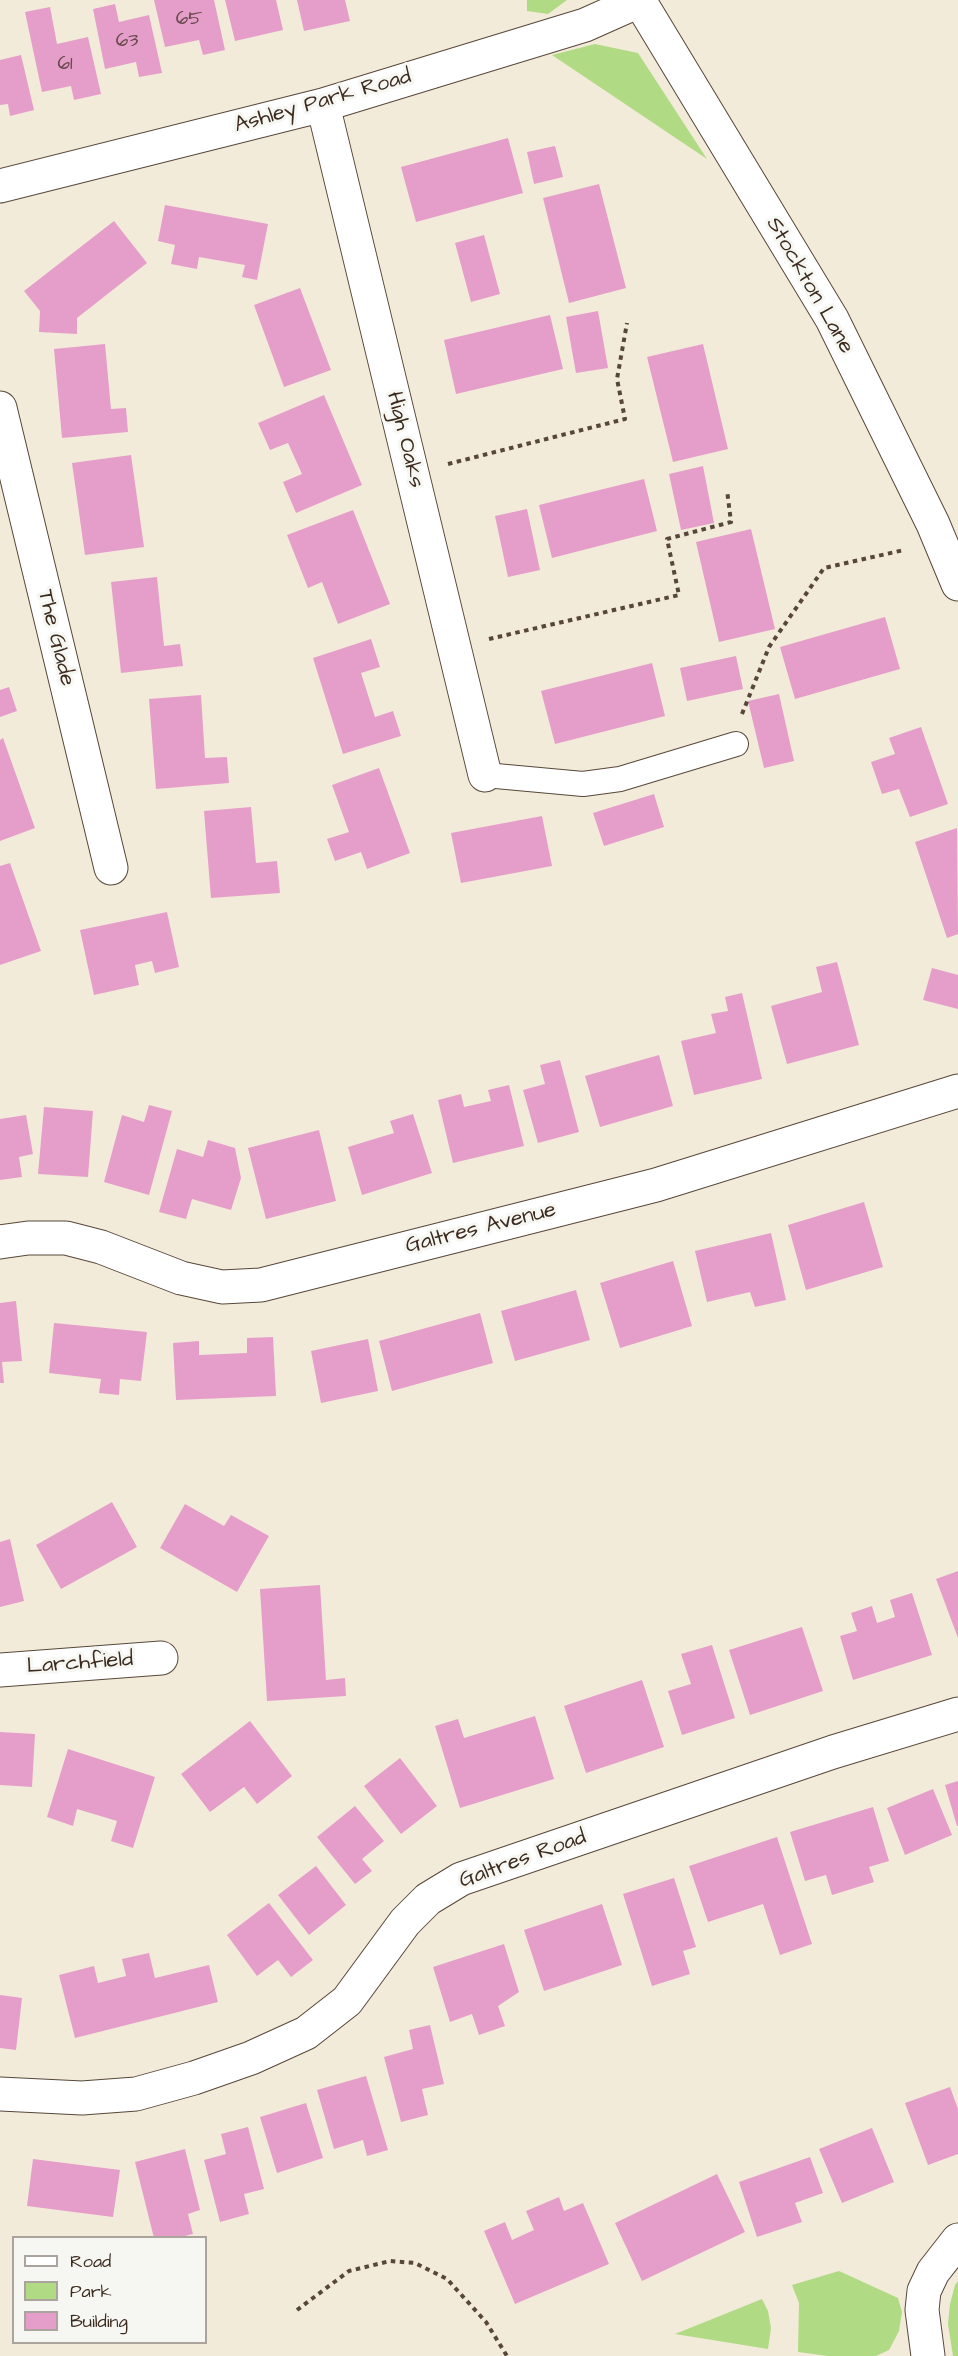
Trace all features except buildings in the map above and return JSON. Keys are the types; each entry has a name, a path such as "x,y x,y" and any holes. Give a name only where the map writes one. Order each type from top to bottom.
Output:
{"street":[{"name":"Ashley Park Road","path":"0,186 324,105 585,25 639,0"},
{"name":"Stockton Lane","path":"639,0 832,320 940,542 958,584"},
{"name":"High Oaks","path":"324,105 485,776"},
{"name":"The Glade","path":"0,408 111,868"},
{"name":"Galtres Avenue","path":"0,1242 28,1238 66,1238 101,1247 181,1278 222,1287 261,1285 656,1185 958,1091"},
{"name":"Larchfield","path":"0,1671 161,1658"},
{"name":"Galtres Road","path":"0,2094 82,2098 136,2094 194,2078 251,2058 306,2034 347,2001 405,1922 428,1899 461,1879 833,1752 958,1714"},
{"path":"928,2356 922,2310 924,2291 933,2272 958,2240"}],"lane":[{"path":"485,776 583,784 620,778 736,744"}],"path":[{"path":"412,473 625,419 616,379 627,323"},
{"path":"454,647 679,595 667,539 731,522 727,490"},
{"path":"736,744 738,721 769,647 824,568 940,542"},
{"path":"297,2310 349,2271 390,2261 415,2263 447,2279 486,2322 507,2356"}],"green space":[{"path":"527,0 567,0 548,14 527,11"},
{"path":"595,44 638,53 707,159 552,55"},
{"path":"839,2271 898,2298 902,2312 899,2331 889,2350 876,2356 828,2356 798,2352 799,2303 792,2285"},
{"path":"958,2281 958,2356 953,2356 948,2324 950,2304"},
{"path":"762,2299 768,2311 771,2328 768,2349 675,2334"}]}
